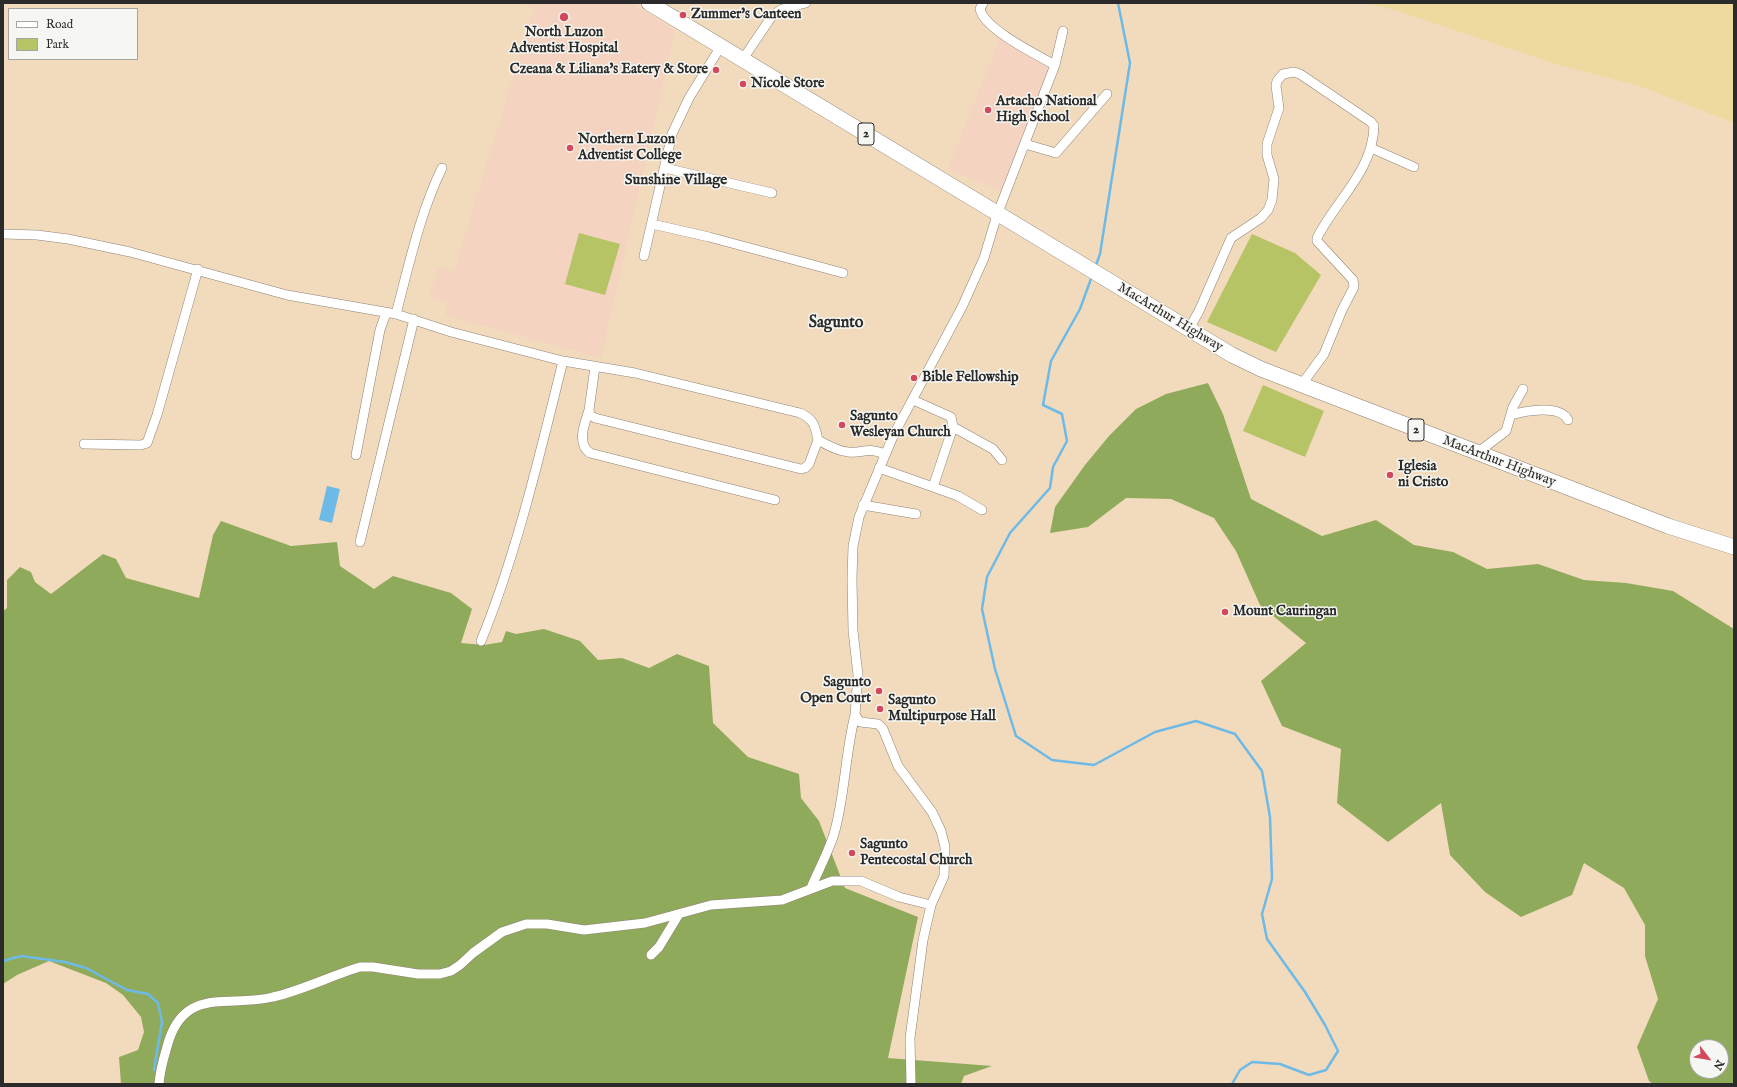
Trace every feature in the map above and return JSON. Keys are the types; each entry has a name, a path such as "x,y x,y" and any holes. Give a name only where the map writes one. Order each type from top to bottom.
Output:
{"highway":[{"name":"MacArthur Highway","path":"648,3 743,59 1083,267 1232,355 1260,369 1477,453 1668,526 1734,547"}],"street":[{"path":"743,59 769,19 782,6 806,3"},
{"path":"983,3 980,12 985,19 1011,41 1055,65"},
{"path":"811,888 834,835 842,791 848,741 855,715 858,675 853,631 852,579 855,531 863,505 885,454 962,307 984,258 997,215 1055,65 1064,31"},
{"path":"644,256 674,128 689,98 721,46"},
{"path":"1189,329 1200,311 1231,238 1261,218 1268,210 1272,200 1274,179 1267,155 1267,144 1279,108 1276,86 1279,77 1288,72 1300,74 1371,122 1374,126 1371,148 1363,169 1317,238 1317,241 1353,280 1354,287 1342,310 1324,354 1302,384"},
{"path":"1024,144 1056,153 1107,94"},
{"path":"1371,148 1414,167"},
{"path":"396,314 415,243 434,185 442,168"},
{"path":"665,168 772,193"},
{"path":"652,224 709,237 844,273"},
{"path":"3,234 37,235 68,239 198,269 286,295 396,314 451,332 563,361 643,375 800,413 809,417 815,424 818,440 809,464 805,468 801,469 595,418 590,415 589,410"},
{"path":"84,444 141,445 147,443 157,414 198,269"},
{"path":"356,455 380,330 386,313"},
{"path":"360,542 414,319"},
{"path":"480,641 492,612 511,555 563,361"},
{"path":"595,367 589,410 582,436 583,444 590,453 775,500"},
{"path":"1477,453 1506,431 1511,415 1523,389"},
{"path":"913,400 951,417 953,427 933,487"},
{"path":"1511,415 1531,411 1557,412 1563,413 1568,420"},
{"path":"953,427 993,449 1002,460"},
{"path":"818,440 833,448 846,452 873,449 885,454"},
{"path":"879,468 958,496 982,510"},
{"path":"863,505 916,514"},
{"path":"855,715 860,722 878,724 883,729 898,766 928,805 941,830 945,847 944,876 931,905 923,940 911,1022 911,1084"},
{"path":"159,1084 163,1060 176,1024 187,1010 198,1005 272,998 360,967 379,967 427,975 440,974 451,971 460,965 473,953 502,932 526,924 547,924 584,930 645,923 711,905 782,900 832,881 857,881 899,898 931,905"},
{"path":"651,955 659,947 679,914"}],"shaded area":[{"name":"Northern Luzon Adventist College","path":"523,3 630,3 675,30 601,358 445,315 448,302 429,297 438,267 454,271 534,9"},
{"path":"1000,38 1048,63 1049,69 1003,192 948,169"}],"green space":[{"path":"579,233 620,244 605,295 565,284"},
{"path":"1252,234 1295,253 1321,275 1276,352 1207,322"},
{"path":"1208,383 1223,414 1251,499 1322,536 1376,520 1414,545 1453,552 1487,569 1538,564 1584,580 1626,583 1673,591 1734,629 1734,1084 1653,1084 1649,1081 1637,1047 1658,999 1645,956 1645,925 1624,888 1584,863 1572,895 1521,917 1485,892 1450,855 1441,803 1388,842 1337,803 1341,749 1282,726 1261,681 1306,643 1260,605 1236,551 1214,518 1171,499 1126,498 1088,527 1050,533 1055,507 1085,465 1109,436 1136,409 1166,394"},
{"path":"1263,385 1324,411 1305,457 1243,431"},
{"path":"221,521 291,546 337,542 340,566 374,589 393,576 451,593 472,609 461,643 484,645 502,642 506,631 516,634 544,629 580,641 598,660 622,658 649,668 677,654 709,666 713,723 748,757 799,774 801,798 819,821 845,888 918,917 888,1058 992,1066 964,1076 961,1084 121,1084 119,1057 138,1050 144,1032 141,1017 123,995 106,983 49,961 17,975 3,984 3,611 7,608 7,580 20,567 31,572 35,582 51,594 103,554 116,559 126,578 199,598 213,535"}],"sand":[{"path":"1364,3 1734,3 1734,123 1639,86 1556,64 1398,11"}],"water":[{"path":"327,486 340,489 332,523 319,520"}],"waterway":[{"path":"1095,268 1100,254 1130,63 1118,3"},
{"path":"1092,276 1080,309 1051,361 1043,405 1062,414 1067,441 1053,467 1050,488 1010,533 987,577 982,609 995,669 1016,736 1052,760 1094,765 1155,732 1196,721 1235,734 1262,771 1270,817 1272,879 1262,914 1267,939 1305,992 1325,1025 1338,1051 1326,1070 1309,1075 1280,1064 1252,1062 1240,1070 1232,1084"},
{"path":"3,961 21,956 65,962 86,968 127,990 148,994 158,1003 162,1022 154,1070"}],"place":[{"name":"Zummer's Canteen","path":"683,15"},
{"name":"North Luzon Adventist Hospital","path":"564,17"},
{"name":"Czeana & Liliana's Eatery & Store","path":"716,70"},
{"name":"Nicole Store","path":"743,84"},
{"name":"Artacho National High School","path":"988,110"},
{"name":"Northern Luzon Adventist College","path":"570,148"},
{"name":"Bible Fellowship","path":"914,378"},
{"name":"Sagunto Wesleyan Church","path":"842,425"},
{"name":"Iglesia ni Cristo","path":"1390,475"},
{"name":"Mount Cauringan","path":"1225,612"},
{"name":"Sagunto Open Court","path":"879,691"},
{"name":"Sagunto Multipurpose Hall","path":"880,709"},
{"name":"Sagunto Pentecostal Church","path":"852,853"}],"district":[{"name":"Sunshine Village","path":"676,181"},
{"name":"Sagunto","path":"836,324"}]}
